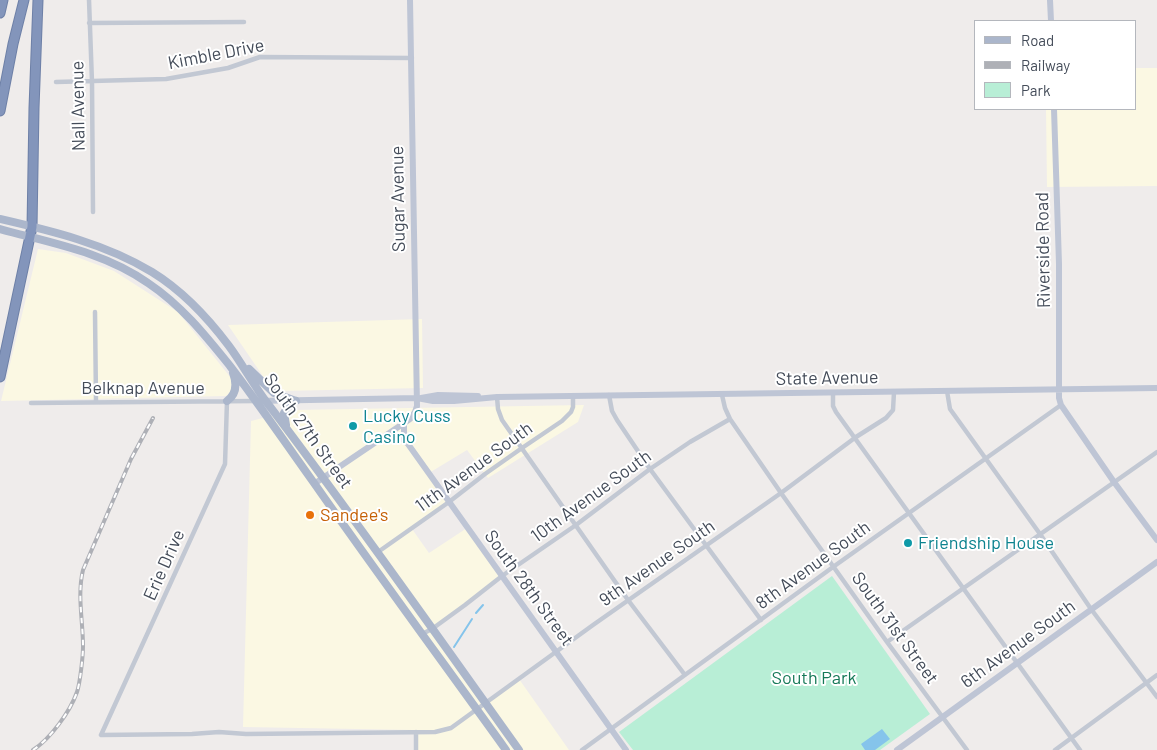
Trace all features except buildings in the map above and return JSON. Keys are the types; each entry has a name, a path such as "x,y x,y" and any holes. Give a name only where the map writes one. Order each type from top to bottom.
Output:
{"highway":[{"path":"0,13 3,0"},
{"path":"0,111 24,0"},
{"path":"0,376 32,227 38,0"}],"main road":[{"name":"Sugar Avenue","path":"410,0 414,326 417,398"},
{"path":"1050,0 1051,20"},
{"name":"Riverside Road","path":"1054,110 1060,300 1058,390 1061,405"},
{"name":"South 27th Street","path":"1,219 103,248 152,272 201,312 237,357 266,401 324,477 518,750"},
{"name":"South 27th Street","path":"1,229 92,254 142,278 168,297 187,315 205,334 256,402 506,750"},
{"path":"237,357 274,393 296,401"},
{"path":"227,401 233,395 236,387 230,367"},
{"name":"State Avenue","path":"256,402 417,398 454,395 497,397 722,395 1157,388"},
{"path":"314,484 404,423 415,412 417,398"},
{"path":"287,429 284,412 287,407 296,401"},
{"path":"1061,405 1157,540"},
{"name":"South 28th Street","path":"404,423 404,433 408,444"},
{"name":"South 28th Street","path":"391,432 397,434 408,444 626,750"},
{"name":"6th Avenue South","path":"897,750 1157,562"}],"street":[{"name":"Nall Avenue","path":"89,0 93,212"},
{"path":"89,23 244,22"},
{"name":"Kimble Drive","path":"56,82 166,78 228,68 260,57 412,58"},
{"path":"95,312 96,402"},
{"path":"947,391 950,409 984,459 1040,534 1091,609 1157,697"},
{"name":"9th Avenue South","path":"101,735 219,732 246,734 444,731 891,413 894,404 894,392"},
{"path":"833,393 834,406 962,588 1080,750"},
{"name":"South 31st Street","path":"722,395 730,419 781,493 967,750"},
{"name":"11th Avenue South","path":"378,552 568,416 573,407 573,396"},
{"path":"609,396 612,411 617,420 650,469 761,620"},
{"path":"497,397 500,415 522,448 628,600 685,675"},
{"name":"Erie Drive","path":"101,735 225,464 227,401"},
{"name":"Belknap Avenue","path":"30,403 256,402"},
{"name":"8th Avenue South","path":"582,750 833,567 1061,405"},
{"name":"10th Avenue South","path":"422,634 432,629 502,576 576,525 650,469 690,442 730,419"},
{"path":"887,642 1157,452"},
{"path":"1055,750 1157,675"},
{"path":"416,732 416,750"}],"shaded area":[{"path":"1137,68 1157,68 1157,186 1047,187 1046,110 1137,110"},
{"path":"38,249 66,253 114,271 178,312 231,378 233,389 226,396 1,401"},
{"path":"422,319 423,388 280,391 269,385 228,325"},
{"path":"584,405 578,422 488,478 467,450 429,473 449,502 412,529 429,553 467,528 502,576 432,629 485,703 519,679 569,750 414,750 414,730 243,727 251,421 294,410"}],"green space":[{"name":"South Park","path":"832,576 930,714 880,750 633,750 619,732"}],"water":[{"path":"882,729 890,739 875,750 865,750 861,744"}],"waterway":[{"path":"476,613 483,605"},
{"path":"454,647 472,619"}],"railway":[{"path":"33,750 59,724 70,708 77,692 83,651 80,598 83,570 131,459 153,418"}],"place":[{"name":"Lucky Cuss Casino","path":"353,426"},
{"name":"Sandee's","path":"310,515"},
{"name":"Friendship House","path":"908,543"}]}
